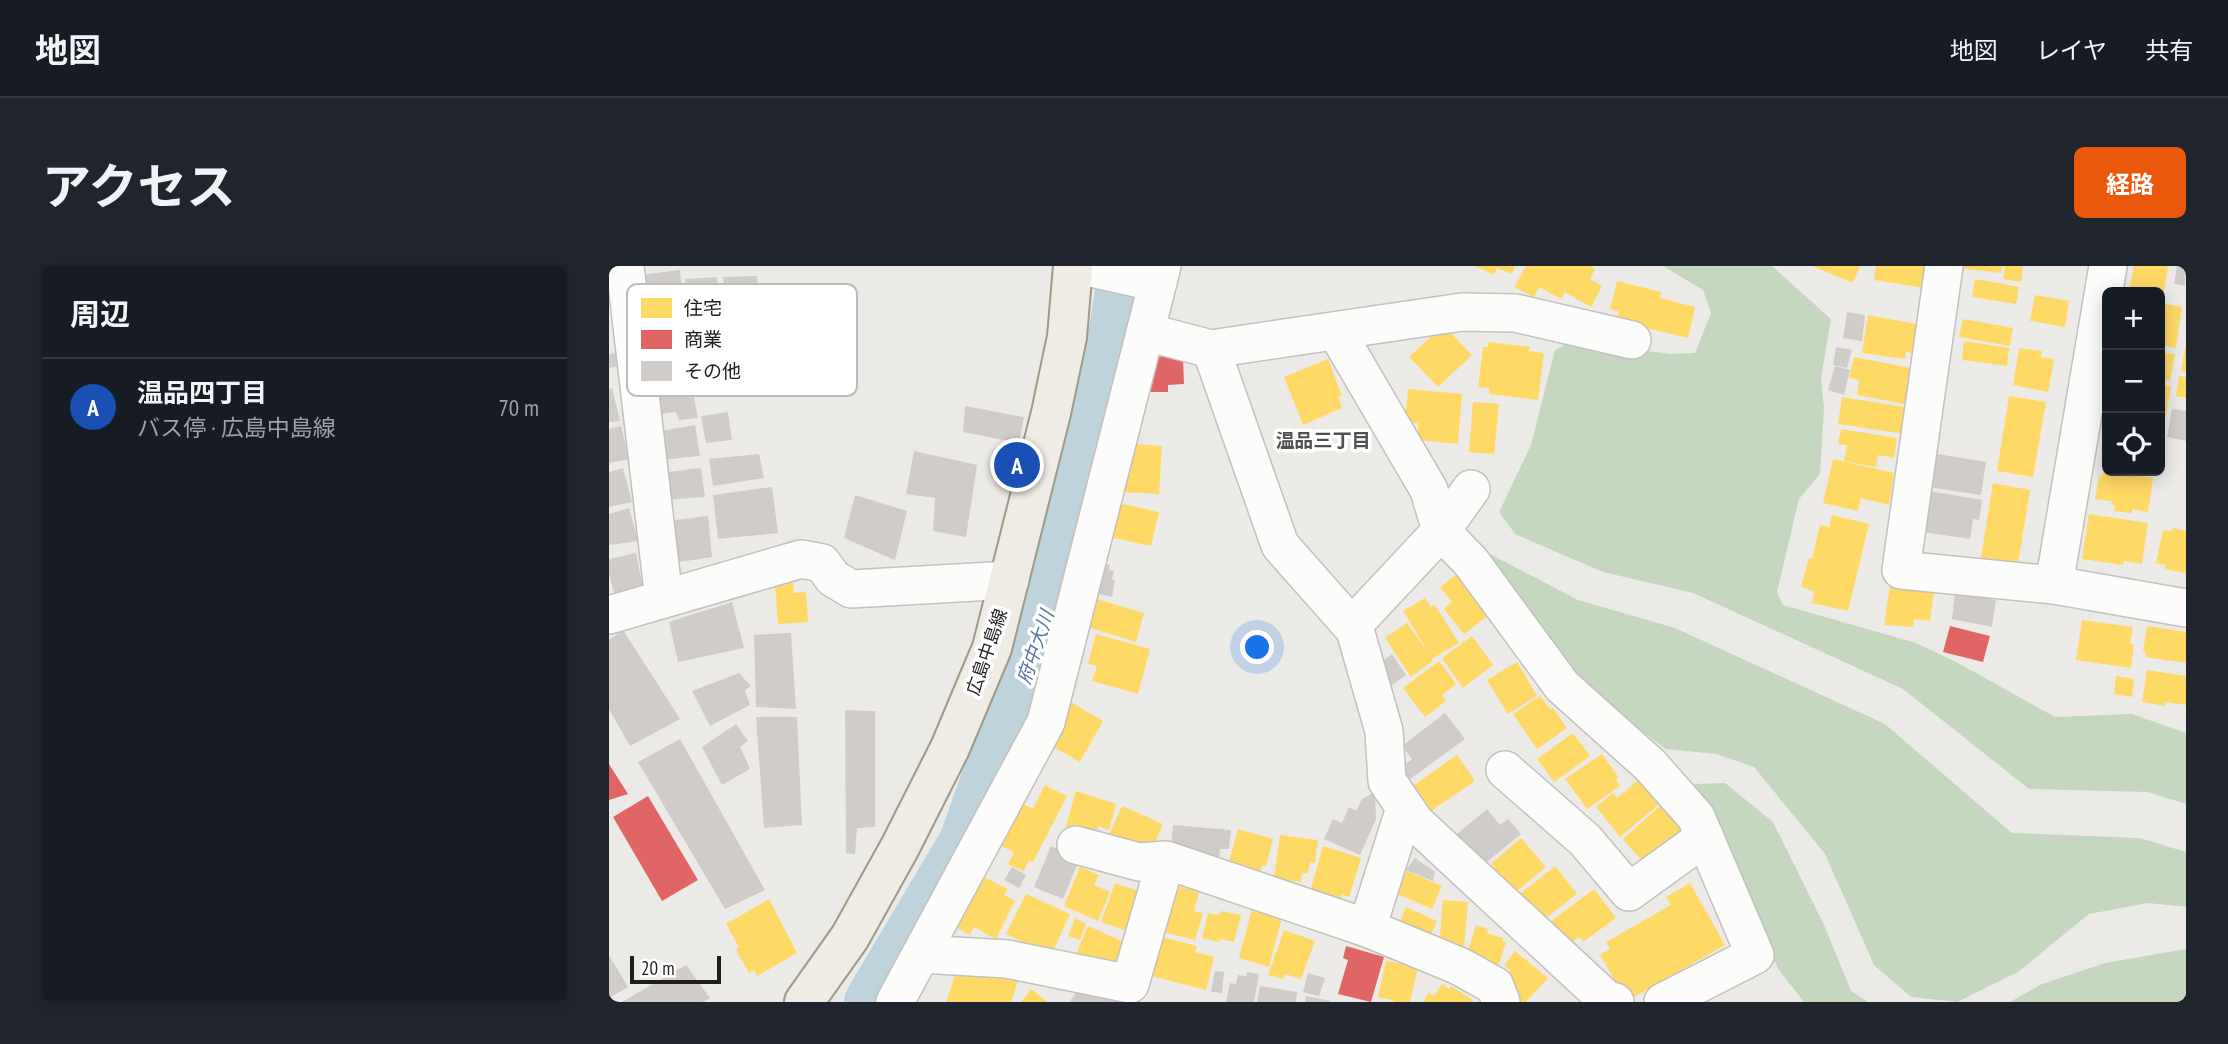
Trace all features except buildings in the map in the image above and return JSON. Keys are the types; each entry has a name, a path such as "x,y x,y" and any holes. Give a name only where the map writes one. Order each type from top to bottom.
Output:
{"main road":[{"name":"広島中島線","path":"804,1002 850,936 900,848 950,748 992,648 1051,413 1067,337 1073,266"}],"street":[{"path":"625,266 627,284"},
{"path":"895,1002 1046,722 1160,274 1082,266"},
{"path":"1944,266 1901,570 2054,585 2186,608"},
{"path":"2054,585 2108,266"},
{"path":"1146,332 1211,349 1462,312 1515,313 1632,340"},
{"path":"1336,331 1429,490 1441,531 1471,562 1562,686 1650,765 1696,817 1755,955 1663,1002"},
{"path":"1211,349 1280,545 1355,630 1384,730 1387,781 1415,822 1607,1000 1615,1002"},
{"path":"640,396 664,599"},
{"path":"1352,626 1441,531 1471,489"},
{"path":"609,615 801,559 822,563 833,578 851,589 1010,580"},
{"path":"1505,770 1585,840 1629,892 1705,838"},
{"path":"1367,928 1405,808"},
{"path":"1076,845 1139,862 1166,860 1367,928 1459,966 1495,986 1501,1002"},
{"path":"921,954 1007,959 1130,984 1166,860"}],"green space":[{"path":"1663,266 1772,266 1831,319 1821,379 1824,408 1820,474 1799,499 1777,592 1783,605 1916,643 2055,717 2132,714 2186,733 2186,804 2148,792 2029,789 1903,689 1693,593 1603,572 1515,534 1499,512 1531,445 1555,350 1572,341 1670,354 1695,353 1711,313 1703,290"},
{"path":"1486,552 1578,600 1675,628 1885,724 2012,833 2140,838 2186,852 2186,907 2148,903 2089,914 2018,972 1957,1002 1911,997 1874,965 1825,854 1754,767 1716,754 1666,749 1602,702 1564,663"},
{"path":"1725,783 1773,822 1825,927 1851,991 1868,1002 1804,1002 1779,970 1692,797 1693,784"},
{"path":"2186,949 2186,1002 2010,1002 2042,984 2105,963"}],"waterway":[{"name":"府中大川","path":"871,1002 966,842 1053,594 1114,343 1126,266"}],"place":[{"name":"温品四丁目","path":"1017,465"}],"district":[{"name":"温品三丁目","path":"1323,440"}]}
